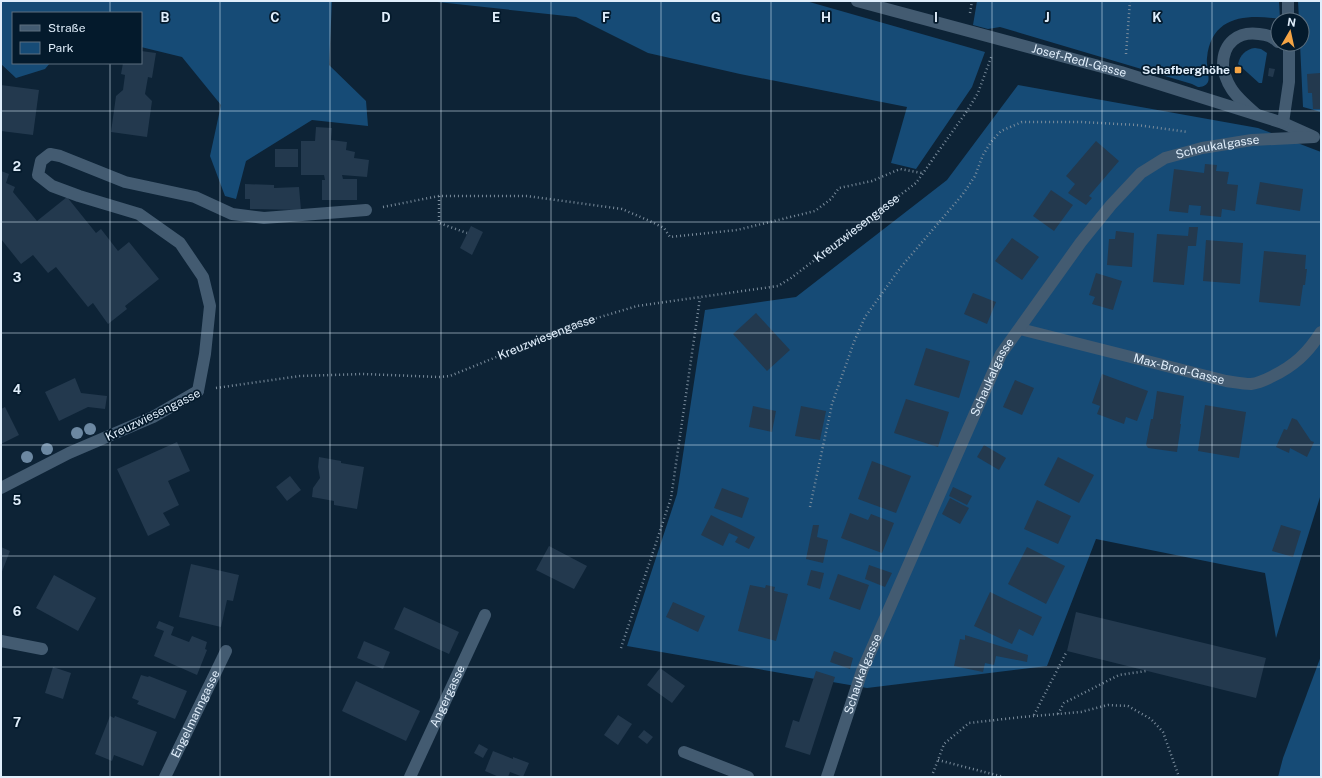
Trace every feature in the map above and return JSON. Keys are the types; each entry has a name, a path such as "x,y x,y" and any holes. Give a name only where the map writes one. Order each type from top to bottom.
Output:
{"street":[{"name":"Josef-Redl-Gasse","path":"857,1 1121,72 1256,114 1317,137"},
{"path":"1288,1 1288,12"},
{"path":"1256,114 1231,89 1223,65 1226,50 1233,39 1244,34 1255,33 1270,36"},
{"path":"1284,52 1290,62"},
{"path":"1283,123 1290,82 1289,52"},
{"name":"Schaukalgasse","path":"827,777 862,671 1001,354 1081,242 1111,205 1141,173 1165,158 1202,148 1252,140 1317,137"},
{"path":"198,391 205,354 210,306 203,277 180,244 139,214 79,196 52,186 38,175 42,161 50,154 60,156 125,182 195,197 232,214 264,218 366,210"},
{"name":"Max-Brod-Gasse","path":"1020,329 1226,381 1251,384 1264,381 1282,372 1299,360 1312,347 1321,332"},
{"name":"Kreuzwiesengasse","path":"1,488 68,453 153,417 198,391"},
{"name":"Angergasse","path":"410,777 485,615"},
{"path":"1,641 42,649"},
{"name":"Engelmanngasse","path":"165,777 226,651"},
{"path":"684,752 748,777"}],"path":[{"path":"1121,72 1127,51 1130,1"},
{"name":"Kreuzwiesengasse","path":"198,391 300,376 363,374 439,377 450,376 577,324 637,306 778,286 791,278 916,183 978,93 998,40"},
{"path":"810,507 832,404 854,342 865,317 901,267 963,194 975,176 983,156 991,142 1001,131 1022,122 1082,122 1137,125 1191,132"},
{"path":"366,210 439,196 527,196 622,209 664,228 670,237 737,230 815,211 831,199 839,188 872,181 900,169 922,173"},
{"path":"439,196 438,223 467,233"},
{"path":"621,648 671,498 700,298"},
{"path":"1034,716 1067,651"},
{"path":"1057,714 1064,703 1119,675 1146,671"},
{"path":"933,777 933,773 944,744 969,723 1081,712 1108,705 1128,706 1151,719 1163,732 1179,777"},
{"path":"938,760 1004,777"}],"green space":[{"path":"1,1 332,1 329,65 366,101 368,126 312,120 246,161 236,199 225,196 210,156 221,105 182,57 142,47 142,12 12,12 12,64 49,64 45,69 16,78 1,64"},
{"path":"428,1 806,1 985,52 972,87 916,169 891,163 907,107 740,74 648,53 576,17"},
{"path":"977,1 1279,1 1280,12 1270,12 1270,18 1243,18 1232,21 1215,33 1210,44 1207,58 1209,77 1208,82 1204,86 1198,87 1000,27 988,29 973,25"},
{"path":"1298,1 1321,1 1321,112 1303,107 1300,52 1310,52 1310,12 1299,12"},
{"path":"1255,48 1261,49 1267,53 1262,83 1259,83 1238,64 1244,53"},
{"path":"1018,85 1258,128 1321,152 1321,494 1276,638 1265,573 1096,539 1047,666 867,688 627,646 677,494 705,310 796,297 947,180"},
{"path":"1321,656 1321,777 1278,777 1283,758"}],"building":[{"path":"142,51 156,53 152,78 148,77 145,94 152,101 147,137 111,132 116,96 123,90 125,75 121,74 123,64 142,64"},
{"path":"1269,68 1275,69 1273,77 1268,76"},
{"path":"1320,73 1321,109 1313,109 1312,93 1308,93 1307,74"},
{"path":"1,85 39,90 33,135 1,131"},
{"path":"316,127 332,128 331,140 347,142 346,150 355,152 354,158 369,160 367,177 342,175 343,179 357,179 357,200 322,200 322,180 325,180 324,175 301,175 301,141 315,141"},
{"path":"1096,141 1119,161 1089,196 1092,198 1086,205 1068,193 1075,184 1066,176"},
{"path":"275,149 298,149 298,167 275,167"},
{"path":"1205,164 1217,165 1216,171 1229,172 1227,184 1238,185 1235,211 1222,209 1221,217 1200,215 1201,206 1189,205 1188,213 1169,211 1174,169 1204,173"},
{"path":"1,171 9,174 6,183 15,187 13,192 37,221 67,197 96,233 101,229 118,251 129,242 159,279 125,306 127,309 108,324 93,303 88,307 56,267 48,273 33,255 21,264 1,239"},
{"path":"1260,182 1303,189 1300,211 1256,204"},
{"path":"245,184 274,185 274,188 299,187 301,210 250,209 250,199 245,199"},
{"path":"1051,190 1073,205 1054,231 1033,216"},
{"path":"471,226 483,232 472,255 460,248"},
{"path":"1189,227 1198,227 1196,246 1188,246 1184,285 1153,282 1157,234 1188,236"},
{"path":"1116,231 1134,233 1132,267 1107,265 1109,239 1115,239"},
{"path":"1012,238 1039,257 1022,280 995,261"},
{"path":"1206,240 1243,243 1240,284 1203,281"},
{"path":"1264,251 1306,255 1305,269 1307,269 1300,306 1259,302"},
{"path":"1096,273 1122,281 1113,310 1092,304 1095,297 1089,295"},
{"path":"973,293 996,302 987,324 964,314"},
{"path":"756,313 790,350 767,371 733,334"},
{"path":"926,348 970,361 959,398 914,385"},
{"path":"1102,374 1148,391 1137,421 1126,417 1124,424 1097,414 1100,406 1092,403"},
{"path":"75,378 81,393 107,396 105,409 88,407 59,421 45,392"},
{"path":"1015,380 1034,388 1022,415 1003,407"},
{"path":"1157,391 1184,396 1177,452 1148,448 1146,445 1151,419 1153,419"},
{"path":"906,399 949,412 938,447 894,433"},
{"path":"1205,405 1246,412 1239,458 1198,451"},
{"path":"753,406 776,411 772,432 749,427"},
{"path":"801,406 826,411 820,440 795,436"},
{"path":"5,407 19,435 1,444 1,409"},
{"path":"1292,418 1297,420 1311,441 1314,442 1307,457 1290,448 1289,453 1276,447 1284,429 1287,430"},
{"path":"177,442 190,471 168,481 179,505 163,513 170,525 148,536 117,469"},
{"path":"984,445 1006,458 999,470 977,457"},
{"path":"319,457 364,467 357,509 334,505 334,501 312,497 313,488 320,478 318,467"},
{"path":"1058,457 1094,475 1079,503 1044,485"},
{"path":"872,461 911,476 896,513 858,499"},
{"path":"290,476 301,490 287,501 276,487"},
{"path":"953,487 972,496 967,505 949,496"},
{"path":"722,488 749,498 742,518 714,508"},
{"path":"950,498 969,508 960,524 942,514"},
{"path":"1037,500 1071,516 1058,544 1024,529"},
{"path":"850,513 868,520 871,514 894,523 882,553 841,538"},
{"path":"711,515 755,537 749,549 735,542 738,537 729,533 723,546 701,535"},
{"path":"813,525 819,525 817,537 828,540 823,563 806,559"},
{"path":"1281,525 1301,531 1293,557 1272,551"},
{"path":"549,546 587,566 574,589 536,570"},
{"path":"1,547 10,551 1,574"},
{"path":"1027,547 1065,566 1046,604 1008,584"},
{"path":"191,564 239,575 233,601 227,600 221,627 179,617"},
{"path":"869,565 892,573 885,587 865,579"},
{"path":"811,570 824,573 820,589 807,585"},
{"path":"838,574 869,585 860,610 829,599"},
{"path":"54,575 96,598 78,631 36,608"},
{"path":"750,585 765,588 766,585 775,587 774,591 788,594 776,641 738,631"},
{"path":"990,592 1042,617 1033,636 1019,629 1012,644 974,626"},
{"path":"673,602 705,616 698,632 666,617"},
{"path":"404,607 459,632 449,654 394,629"},
{"path":"1076,612 1266,658 1256,698 1067,651"},
{"path":"159,621 174,627 171,635 189,642 192,636 207,642 205,649 207,650 197,675 154,656 164,631 156,628"},
{"path":"965,635 1028,655 1027,662 996,656 994,665 985,663 983,672 954,666 960,639 965,640"},
{"path":"364,641 390,652 383,669 357,658"},
{"path":"834,651 853,658 850,669 830,662"},
{"path":"53,667 71,673 63,699 45,693"},
{"path":"660,668 685,686 672,703 647,685"},
{"path":"816,671 835,677 810,755 785,747 793,720 799,722"},
{"path":"141,675 149,676 187,691 175,719 137,704 139,701 132,698"},
{"path":"356,681 420,711 406,741 342,711"},
{"path":"618,715 632,724 618,745 604,735"},
{"path":"110,716 114,718 115,716 157,732 143,766 114,755 112,761 95,754"},
{"path":"644,730 653,737 647,744 638,737"},
{"path":"479,744 488,749 483,758 474,753"},
{"path":"493,751 513,759 513,757 529,763 523,777 510,772 508,777 499,777 485,771"}],"place":[{"name":"Schafberghöhe","path":"1238,70"}]}
